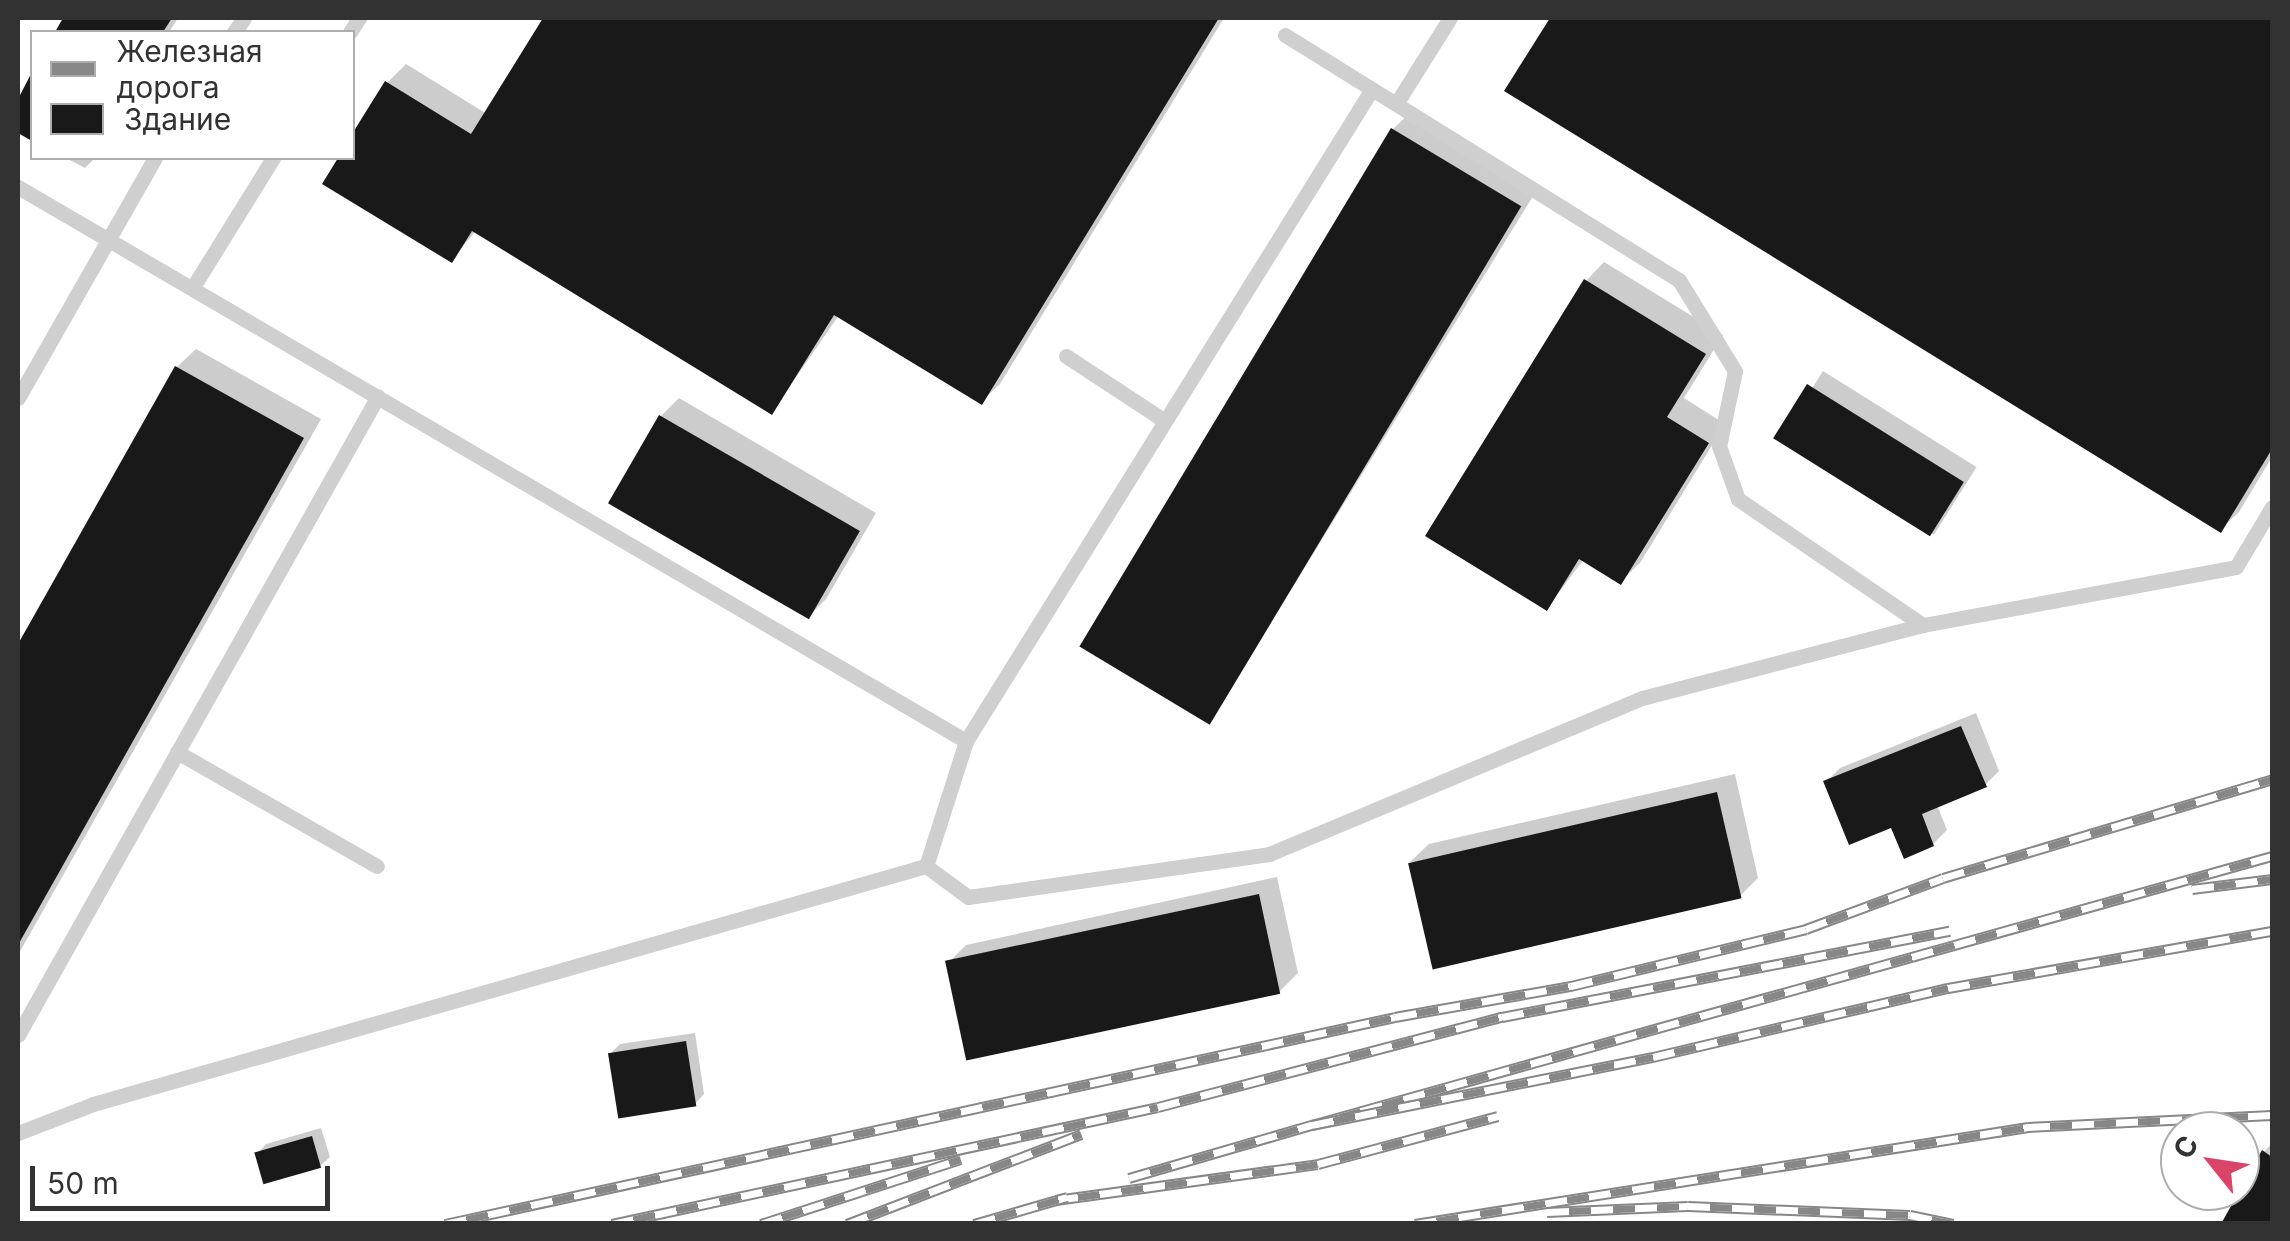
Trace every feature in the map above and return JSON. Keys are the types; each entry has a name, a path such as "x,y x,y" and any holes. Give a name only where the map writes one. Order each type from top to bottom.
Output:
{"lane":[{"path":"1396,104 1450,18"},
{"path":"1285,35 1679,280 1734,371 1720,446 1738,499 1923,626"},
{"path":"926,866 966,741 1372,89"},
{"path":"18,398 105,236 153,160"},
{"path":"193,287 271,160"},
{"path":"18,187 966,741"},
{"path":"1066,356 1165,421"},
{"path":"18,1034 378,396"},
{"path":"926,866 968,897 1269,854 1642,698 1923,626 2236,567 2272,508"},
{"path":"177,752 377,866"},
{"path":"18,1133 93,1104 926,866"}],"building":[{"path":"63,18 172,18 164,30 56,30"},
{"path":"543,18 1219,18 982,405 834,315 772,415 472,231 452,263 322,184 337,160 355,160 355,129 385,81 471,134"},
{"path":"1550,18 2272,18 2272,449 2221,533 1504,91"},
{"path":"30,76 30,140 18,133 18,99"},
{"path":"1391,128 1521,206 1210,725 1079,647"},
{"path":"1584,279 1706,354 1667,417 1709,443 1621,585 1579,559 1547,611 1425,536"},
{"path":"175,366 304,438 18,945 18,644"},
{"path":"1807,384 1964,482 1930,536 1773,438"},
{"path":"659,415 860,531 809,619 608,503"},
{"path":"1961,726 1987,787 1922,814 1934,846 1904,859 1891,828 1849,845 1823,781"},
{"path":"1717,792 1742,898 1433,970 1408,863"},
{"path":"1259,894 1280,994 966,1061 945,961"},
{"path":"686,1041 696,1106 618,1119 608,1053"},
{"path":"312,1136 321,1168 263,1184 254,1153"},
{"path":"2262,1150 2272,1157 2272,1224 2221,1224 2228,1211 2260,1211"}],"railway":[{"path":"445,1224 1395,1017 1571,986 1806,929 1943,878 2272,779"},
{"path":"2272,856 1312,1125 1653,1057 1948,988 2272,931"},
{"path":"2192,889 2272,879"},
{"path":"612,1224 1158,1107 1502,1017 1950,931"},
{"path":"1415,1224 2028,1127 2272,1115"},
{"path":"1056,1200 1318,1164 1498,1116"},
{"path":"1129,1178 1312,1125"},
{"path":"847,1224 1081,1134"},
{"path":"761,1224 961,1159"},
{"path":"974,1224 1067,1197"},
{"path":"1547,1212 1688,1206 1910,1215 1953,1224"}]}
